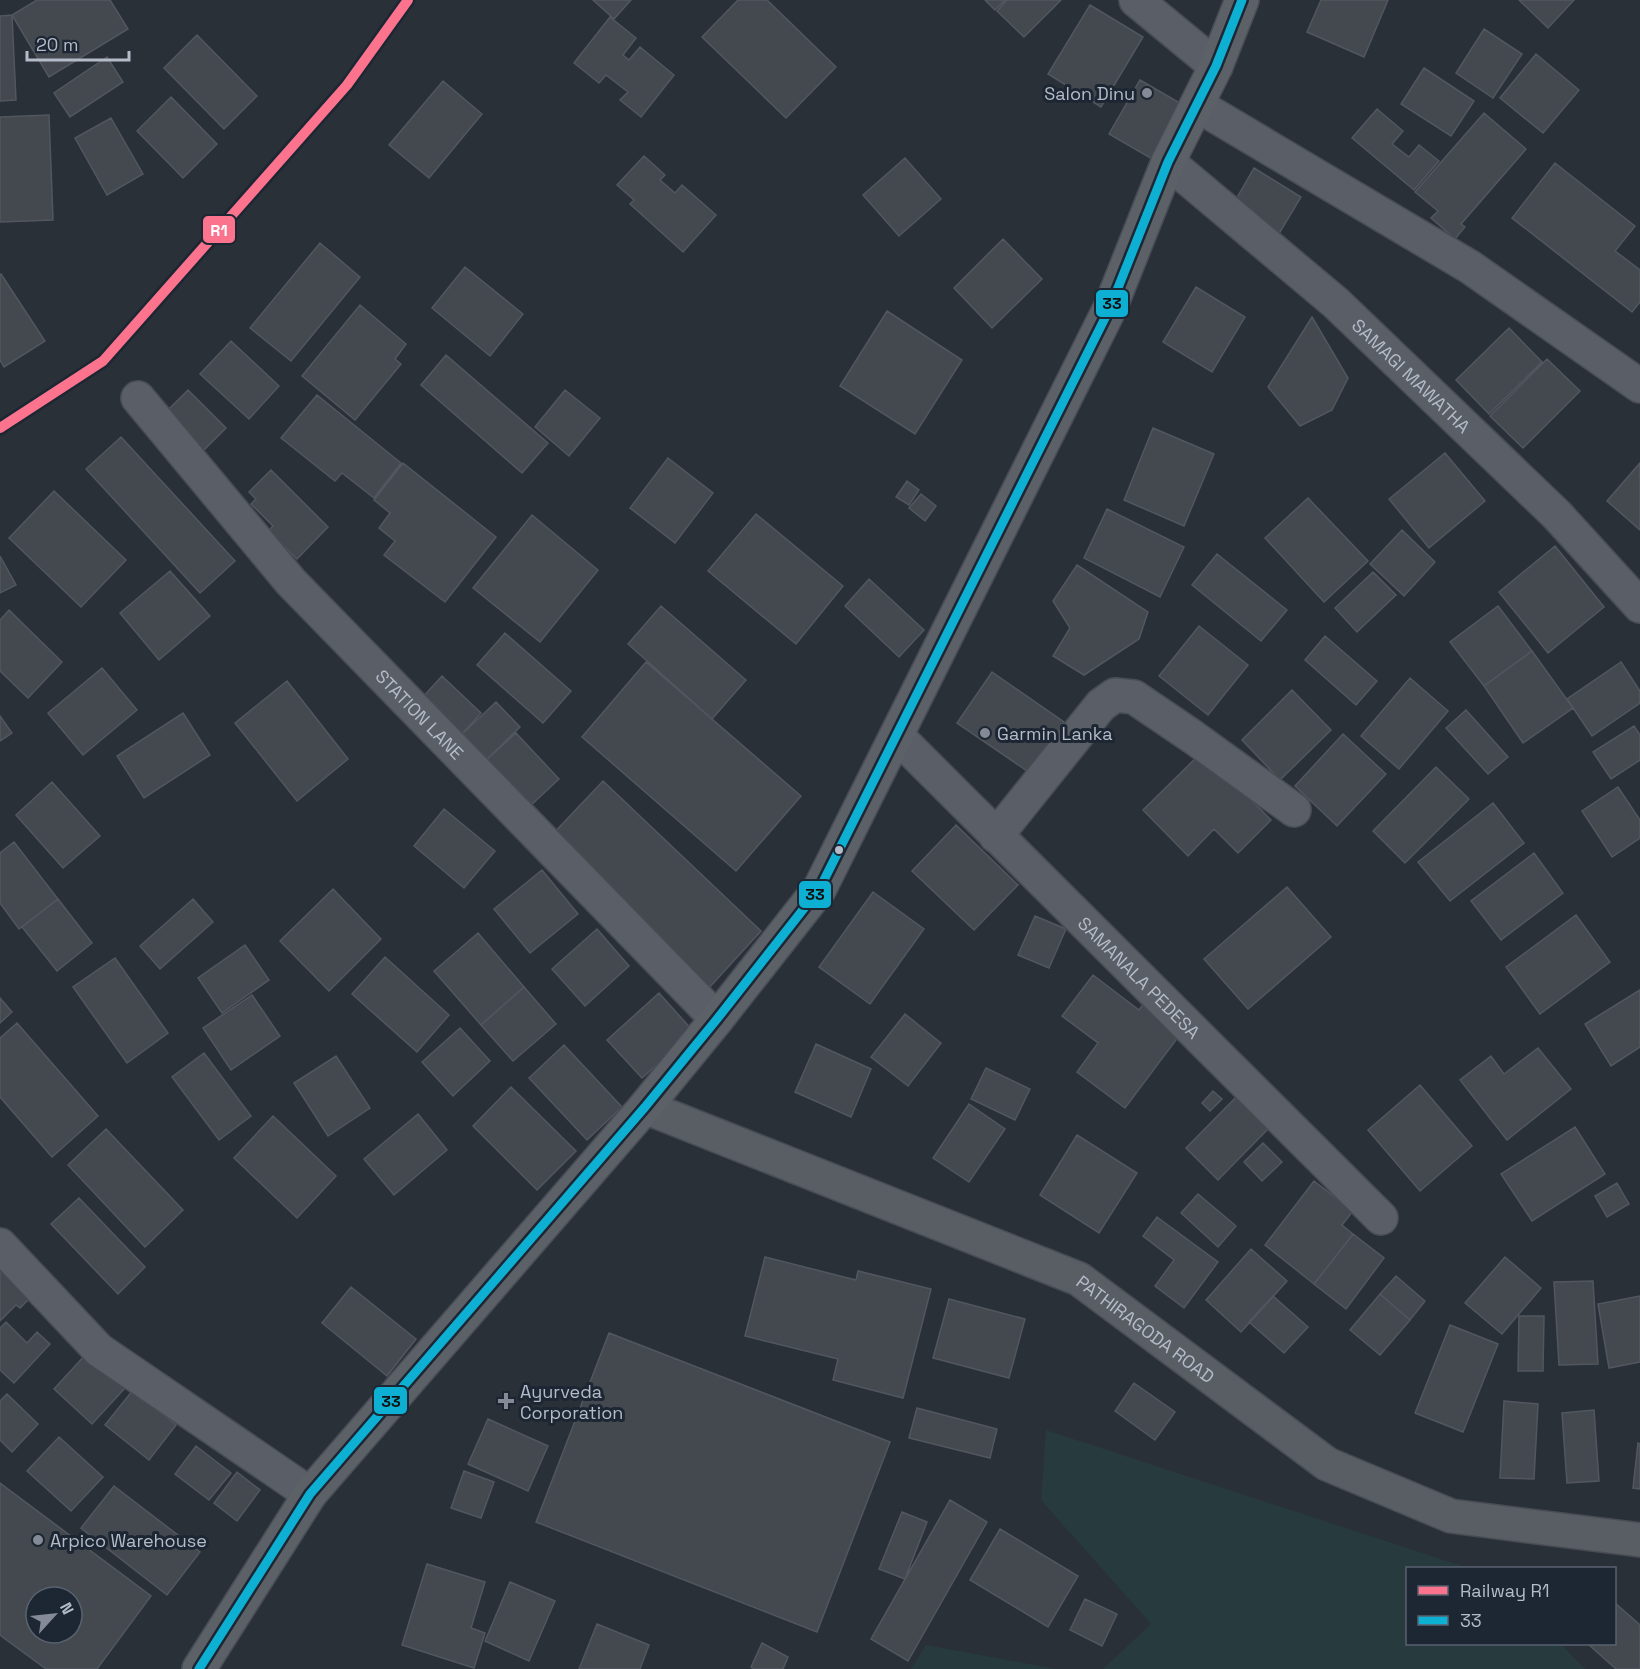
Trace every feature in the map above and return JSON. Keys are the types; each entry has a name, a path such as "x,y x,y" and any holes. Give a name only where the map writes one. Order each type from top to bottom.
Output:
{"main road":[{"path":"199,1669 310,1494 645,1107 820,888 1110,308 1168,162 1216,66 1242,0"}],"street":[{"path":"1136,0 1216,66"},
{"path":"1197,105 1470,267 1640,386"},
{"name":"SAMAGI MAWATHA","path":"1168,162 1336,303 1557,515 1640,606"},
{"name":"STATION LANE","path":"138,398 291,582 717,1018"},
{"path":"996,836 1101,705 1115,695 1134,697 1294,810"},
{"name":"SAMANALA PEDESA","path":"897,736 1382,1218"},
{"name":"PATHIRAGODA ROAD","path":"645,1107 1079,1279 1327,1464 1450,1515 1640,1540"},
{"path":"0,1245 99,1350 310,1494"}],"green space":[{"path":"1046,1430 1465,1567 1406,1567 1406,1645 1562,1645 1585,1669 1103,1669 1151,1624 1041,1500"},
{"path":"926,1645 1056,1669 911,1669"}],"building":[{"path":"37,0 110,0 128,29 49,77 12,15"},
{"path":"593,0 631,0 614,19"},
{"path":"738,0 767,0 836,67 786,118 702,37"},
{"path":"985,0 1005,0 995,10"},
{"path":"1007,0 1061,0 1024,37 997,11"},
{"path":"1321,0 1388,0 1364,57 1307,32"},
{"path":"1519,0 1574,0 1548,28"},
{"path":"1090,5 1143,37 1101,107 1048,74"},
{"path":"12,15 16,100 0,101 0,16"},
{"path":"610,17 636,38 623,55 629,60 640,47 674,75 641,117 620,100 628,92 606,75 599,83 574,63"},
{"path":"1484,29 1522,54 1493,98 1456,73"},
{"path":"197,35 257,96 224,129 164,68"},
{"path":"1536,54 1579,90 1543,133 1500,98"},
{"path":"107,57 123,82 70,117 54,93"},
{"path":"1424,68 1474,101 1451,136 1401,104"},
{"path":"1140,80 1185,106 1154,160 1109,134"},
{"path":"443,81 482,114 429,178 389,145"},
{"path":"171,97 217,144 183,178 137,131"},
{"path":"1377,109 1403,131 1392,144 1409,157 1419,145 1439,161 1414,190 1352,138"},
{"path":"1484,113 1526,149 1461,224 1465,227 1455,239 1431,218 1438,211 1415,192"},
{"path":"49,115 53,220 0,222 0,117"},
{"path":"111,118 143,174 107,195 75,138"},
{"path":"644,156 665,175 660,180 675,193 682,185 716,215 683,252 630,204 634,200 617,185"},
{"path":"905,158 941,199 899,236 863,195"},
{"path":"1555,163 1635,226 1615,251 1640,270 1640,302 1632,312 1512,218"},
{"path":"1254,168 1301,197 1277,237 1231,208"},
{"path":"1003,239 1042,279 992,328 954,288"},
{"path":"320,243 360,277 291,361 250,328"},
{"path":"465,267 523,314 490,356 432,308"},
{"path":"1,274 45,341 4,367 0,360"},
{"path":"1196,287 1245,317 1212,372 1163,342"},
{"path":"360,305 406,344 395,359 401,364 355,420 302,376"},
{"path":"887,311 962,360 915,434 840,386"},
{"path":"1312,317 1348,378 1332,410 1300,426 1268,387"},
{"path":"1509,328 1542,362 1489,414 1456,380"},
{"path":"231,341 279,386 249,419 200,374"},
{"path":"446,355 548,443 522,473 421,385"},
{"path":"1547,359 1580,391 1523,448 1490,416"},
{"path":"188,390 226,428 200,454 162,416"},
{"path":"565,390 600,418 569,456 535,427"},
{"path":"317,395 401,463 374,498 342,473 335,481 281,438"},
{"path":"1153,428 1214,454 1184,526 1124,500"},
{"path":"121,437 235,561 200,593 86,469"},
{"path":"1445,453 1485,501 1429,548 1389,499"},
{"path":"668,458 713,493 675,543 630,508"},
{"path":"403,463 496,537 445,602 384,555 395,541 379,528 390,513 374,500"},
{"path":"1640,463 1640,530 1607,501"},
{"path":"271,470 328,527 297,559 268,531 273,526 251,504 256,499 249,492"},
{"path":"907,481 919,490 909,505 896,497"},
{"path":"54,491 126,560 81,607 9,538"},
{"path":"921,494 936,506 925,521 909,508"},
{"path":"1308,498 1368,561 1324,602 1265,538"},
{"path":"1107,509 1184,547 1160,597 1084,558"},
{"path":"756,514 843,586 796,644 708,571"},
{"path":"532,515 598,570 540,642 473,588"},
{"path":"1402,530 1435,562 1404,596 1370,564"},
{"path":"1555,546 1604,607 1548,653 1499,592"},
{"path":"1217,554 1287,610 1261,641 1192,585"},
{"path":"0,556 16,585 0,593"},
{"path":"1077,565 1148,612 1139,639 1084,675 1053,656 1070,628 1053,601"},
{"path":"170,571 210,616 159,660 120,613"},
{"path":"1373,572 1396,595 1357,632 1335,608"},
{"path":"869,579 924,630 899,657 845,606"},
{"path":"661,606 746,680 712,719 628,644"},
{"path":"1498,606 1532,651 1484,686 1450,642"},
{"path":"9,610 62,662 28,698 0,671 0,620"},
{"path":"1199,626 1248,665 1208,715 1159,676"},
{"path":"505,633 571,691 543,723 477,665"},
{"path":"1325,636 1377,681 1356,705 1305,660"},
{"path":"1532,651 1573,708 1523,743 1484,686"},
{"path":"646,662 801,796 736,871 582,737"},
{"path":"1621,662 1640,691 1640,703 1592,736 1567,699"},
{"path":"102,668 137,710 83,755 48,713"},
{"path":"992,672 1064,722 1030,773 957,723"},
{"path":"442,676 481,713 460,736 421,699"},
{"path":"1410,678 1448,711 1399,769 1361,736"},
{"path":"287,681 348,759 297,801 235,723"},
{"path":"1292,690 1331,730 1280,780 1242,740"},
{"path":"496,702 520,727 485,761 460,736"},
{"path":"1466,710 1508,757 1488,774 1446,728"},
{"path":"183,713 210,755 144,798 117,756"},
{"path":"0,716 12,733 0,741"},
{"path":"1634,726 1640,735 1640,760 1611,779 1593,752"},
{"path":"516,733 559,779 528,808 485,761"},
{"path":"1343,734 1386,774 1337,826 1295,786"},
{"path":"1203,751 1271,820 1238,853 1214,829 1188,856 1143,810"},
{"path":"1436,767 1469,799 1405,863 1373,831"},
{"path":"603,781 761,931 708,989 549,838"},
{"path":"52,782 100,836 63,868 16,815"},
{"path":"1618,787 1640,820 1640,838 1612,857 1582,811"},
{"path":"1493,803 1524,843 1450,901 1418,862"},
{"path":"444,809 495,851 464,888 414,846"},
{"path":"956,825 1018,885 974,930 912,871"},
{"path":"14,842 58,899 19,929 0,903 0,853"},
{"path":"1534,853 1563,893 1501,940 1471,901"},
{"path":"542,870 578,914 530,953 494,909"},
{"path":"1287,887 1331,937 1248,1009 1204,959"},
{"path":"333,889 381,939 329,991 280,941"},
{"path":"873,892 924,929 870,1004 819,967"},
{"path":"58,899 92,943 57,971 22,927"},
{"path":"193,899 213,922 160,969 140,946"},
{"path":"1576,915 1610,962 1540,1014 1506,967"},
{"path":"1035,916 1066,929 1049,968 1018,955"},
{"path":"597,929 629,966 585,1006 552,969"},
{"path":"478,933 524,987 481,1025 434,971"},
{"path":"245,945 269,980 222,1013 198,978"},
{"path":"385,957 449,1015 417,1052 352,994"},
{"path":"115,958 168,1033 127,1063 73,987"},
{"path":"1093,975 1139,1010 1144,1003 1182,1032 1125,1108 1077,1072 1098,1043 1062,1016"},
{"path":"524,987 556,1024 513,1061 481,1025"},
{"path":"1640,990 1640,1047 1611,1066 1585,1024"},
{"path":"659,993 694,1032 642,1078 607,1040"},
{"path":"252,995 280,1036 231,1070 203,1028"},
{"path":"0,998 12,1012 0,1023"},
{"path":"905,1014 941,1043 908,1086 871,1057"},
{"path":"17,1023 98,1116 52,1157 0,1097 0,1038"},
{"path":"460,1028 490,1061 453,1096 422,1062"},
{"path":"816,1044 871,1069 851,1117 795,1092"},
{"path":"564,1045 622,1107 587,1140 529,1078"},
{"path":"1538,1048 1571,1089 1507,1140 1460,1080 1491,1056 1504,1074"},
{"path":"204,1053 251,1116 219,1140 172,1077"},
{"path":"336,1056 370,1108 328,1136 294,1083"},
{"path":"986,1068 1030,1089 1015,1120 971,1099"},
{"path":"1420,1085 1472,1146 1420,1191 1368,1130"},
{"path":"511,1087 576,1151 537,1190 473,1126"},
{"path":"1213,1091 1222,1099 1210,1111 1202,1103"},
{"path":"1241,1092 1273,1124 1218,1180 1186,1148"},
{"path":"969,1104 1005,1129 969,1182 933,1158"},
{"path":"418,1114 447,1150 394,1195 364,1159"},
{"path":"273,1116 336,1176 297,1218 234,1158"},
{"path":"1575,1127 1605,1174 1532,1221 1501,1174"},
{"path":"106,1129 183,1210 145,1247 68,1165"},
{"path":"1077,1135 1137,1173 1099,1233 1040,1195"},
{"path":"1263,1143 1282,1162 1262,1181 1244,1162"},
{"path":"1314,1181 1353,1211 1342,1225 1353,1234 1314,1284 1265,1245"},
{"path":"1617,1183 1629,1204 1607,1217 1595,1196"},
{"path":"1198,1194 1236,1226 1218,1247 1181,1213"},
{"path":"79,1198 145,1267 118,1294 51,1224"},
{"path":"1157,1217 1218,1262 1184,1308 1155,1286 1174,1260 1143,1236"},
{"path":"1353,1234 1384,1258 1346,1309 1314,1284"},
{"path":"1251,1249 1287,1281 1241,1332 1206,1300"},
{"path":"765,1257 856,1280 858,1271 931,1289 903,1398 833,1380 838,1359 745,1336"},
{"path":"1505,1257 1541,1288 1502,1334 1465,1303"},
{"path":"0,1265 31,1297 20,1308 16,1305 0,1321"},
{"path":"1396,1276 1425,1301 1410,1320 1380,1294"},
{"path":"1593,1281 1598,1364 1559,1365 1554,1282"},
{"path":"351,1287 416,1339 387,1376 322,1323"},
{"path":"1380,1294 1410,1320 1380,1355 1350,1330"},
{"path":"1273,1296 1308,1327 1284,1353 1249,1322"},
{"path":"1640,1296 1640,1362 1609,1368 1598,1304"},
{"path":"949,1299 1025,1319 1009,1378 933,1358"},
{"path":"1519,1316 1544,1316 1543,1371 1518,1371"},
{"path":"6,1322 27,1343 37,1332 50,1344 14,1383 0,1370 0,1328"},
{"path":"1450,1325 1498,1344 1463,1432 1415,1413"},
{"path":"609,1333 890,1442 817,1632 536,1522"},
{"path":"87,1353 125,1388 92,1424 54,1389"},
{"path":"1134,1383 1175,1412 1155,1440 1115,1411"},
{"path":"133,1390 176,1425 149,1460 105,1425"},
{"path":"7,1394 38,1424 12,1452 0,1440 0,1401"},
{"path":"1504,1401 1538,1404 1534,1479 1500,1478"},
{"path":"917,1408 997,1429 990,1458 909,1438"},
{"path":"1594,1410 1599,1481 1567,1483 1562,1413"},
{"path":"488,1419 548,1446 528,1491 468,1464"},
{"path":"59,1437 103,1477 71,1511 27,1471"},
{"path":"1638,1443 1640,1444 1640,1489 1633,1488"},
{"path":"196,1446 231,1473 209,1500 175,1474"},
{"path":"464,1471 494,1482 481,1518 451,1508"},
{"path":"237,1472 260,1490 237,1521 214,1503"},
{"name":"Arpico Warehouse","path":"0,1483 151,1596 97,1669 46,1669 0,1635"},
{"path":"114,1486 200,1552 167,1595 81,1528"},
{"path":"950,1500 987,1522 908,1661 871,1639"},
{"path":"902,1512 927,1522 905,1579 879,1569"},
{"path":"1000,1529 1078,1576 1048,1627 970,1580"},
{"path":"427,1564 485,1582 471,1628 485,1633 474,1668 402,1645"},
{"path":"510,1582 555,1601 529,1661 485,1641"},
{"path":"1085,1599 1117,1614 1102,1646 1070,1630"},
{"path":"1616,1604 1640,1625 1640,1669 1616,1669 1589,1645 1616,1645"},
{"path":"597,1624 649,1645 640,1669 579,1669"},
{"path":"762,1643 788,1657 783,1669 754,1669 751,1667"}],"rail line":[{"name":"R1","path":"0,428 103,361 347,85 408,0"}],"transit line":[{"name":"33","path":"199,1669 310,1494 645,1107 820,888 1110,308 1168,162 1216,66 1242,0"}],"place":[{"name":"Salon Dinu","path":"1147,93"},
{"name":"Garmin Lanka","path":"985,733"},
{"name":"Ayurveda Corporation","path":"506,1401"},
{"name":"Arpico Warehouse","path":"38,1540"}]}
